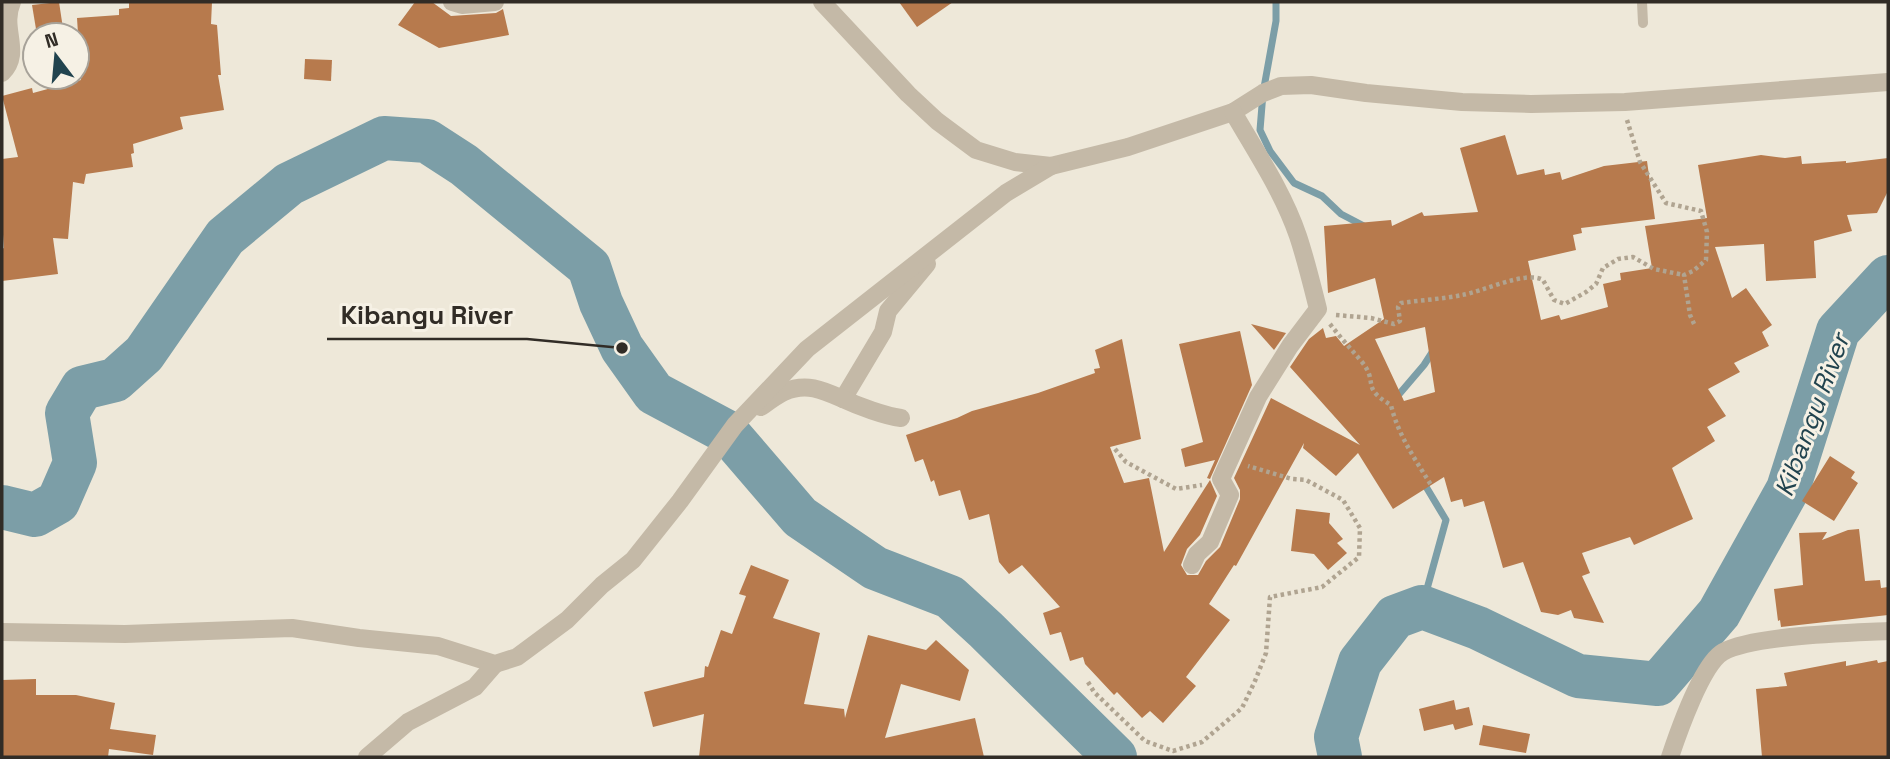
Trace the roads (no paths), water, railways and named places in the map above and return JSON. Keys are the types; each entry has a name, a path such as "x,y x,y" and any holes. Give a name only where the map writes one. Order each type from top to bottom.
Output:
{"street":[{"path":"2,73 10,62 11,55 6,24 12,2"},
{"path":"452,2 462,5 495,2"},
{"path":"822,2 908,94 937,121 975,150 1015,162 1051,166"},
{"path":"367,757 408,722 475,687 495,664 517,657 567,620 602,585 633,560 669,516 734,425 807,349 1006,193 1051,166 1128,147 1233,112 1263,93 1282,86 1311,85 1462,102 1531,104 1625,102 1888,82"},
{"path":"1192,565 1197,554 1210,542 1230,495 1221,480 1240,436 1270,377 1318,309 1298,235 1270,174 1233,112"},
{"path":"843,399 883,332 888,311 947,240"},
{"path":"734,425 786,391 818,388 901,418"},
{"path":"2,632 125,634 292,628 438,646 495,664"},
{"path":"1670,757 1704,672 1721,653 1755,642 1888,631"}],"lane":[{"path":"1642,2 1643,23"}],"waterway":[{"path":"1276,2 1276,21 1263,93 1260,130 1270,151 1294,183 1322,196 1341,214 1364,226"},
{"name":"Kibangu River","path":"2,507 35,515 58,502 75,463 67,413 82,388 115,380 144,354 225,237 289,184 384,138 427,141 464,165 589,267 601,303 622,348 654,393 727,432 800,517 875,568 950,597 1115,757"},
{"name":"Kibangu River","path":"1340,757 1336,737 1360,662 1395,617 1422,607 1478,628 1578,676 1658,684 1719,613 1788,489 1838,331 1888,277"},
{"path":"1395,399 1433,351"},
{"path":"1422,480 1446,520 1422,607"}],"place":[{"name":"Kibangu River","path":"622,348"}]}
